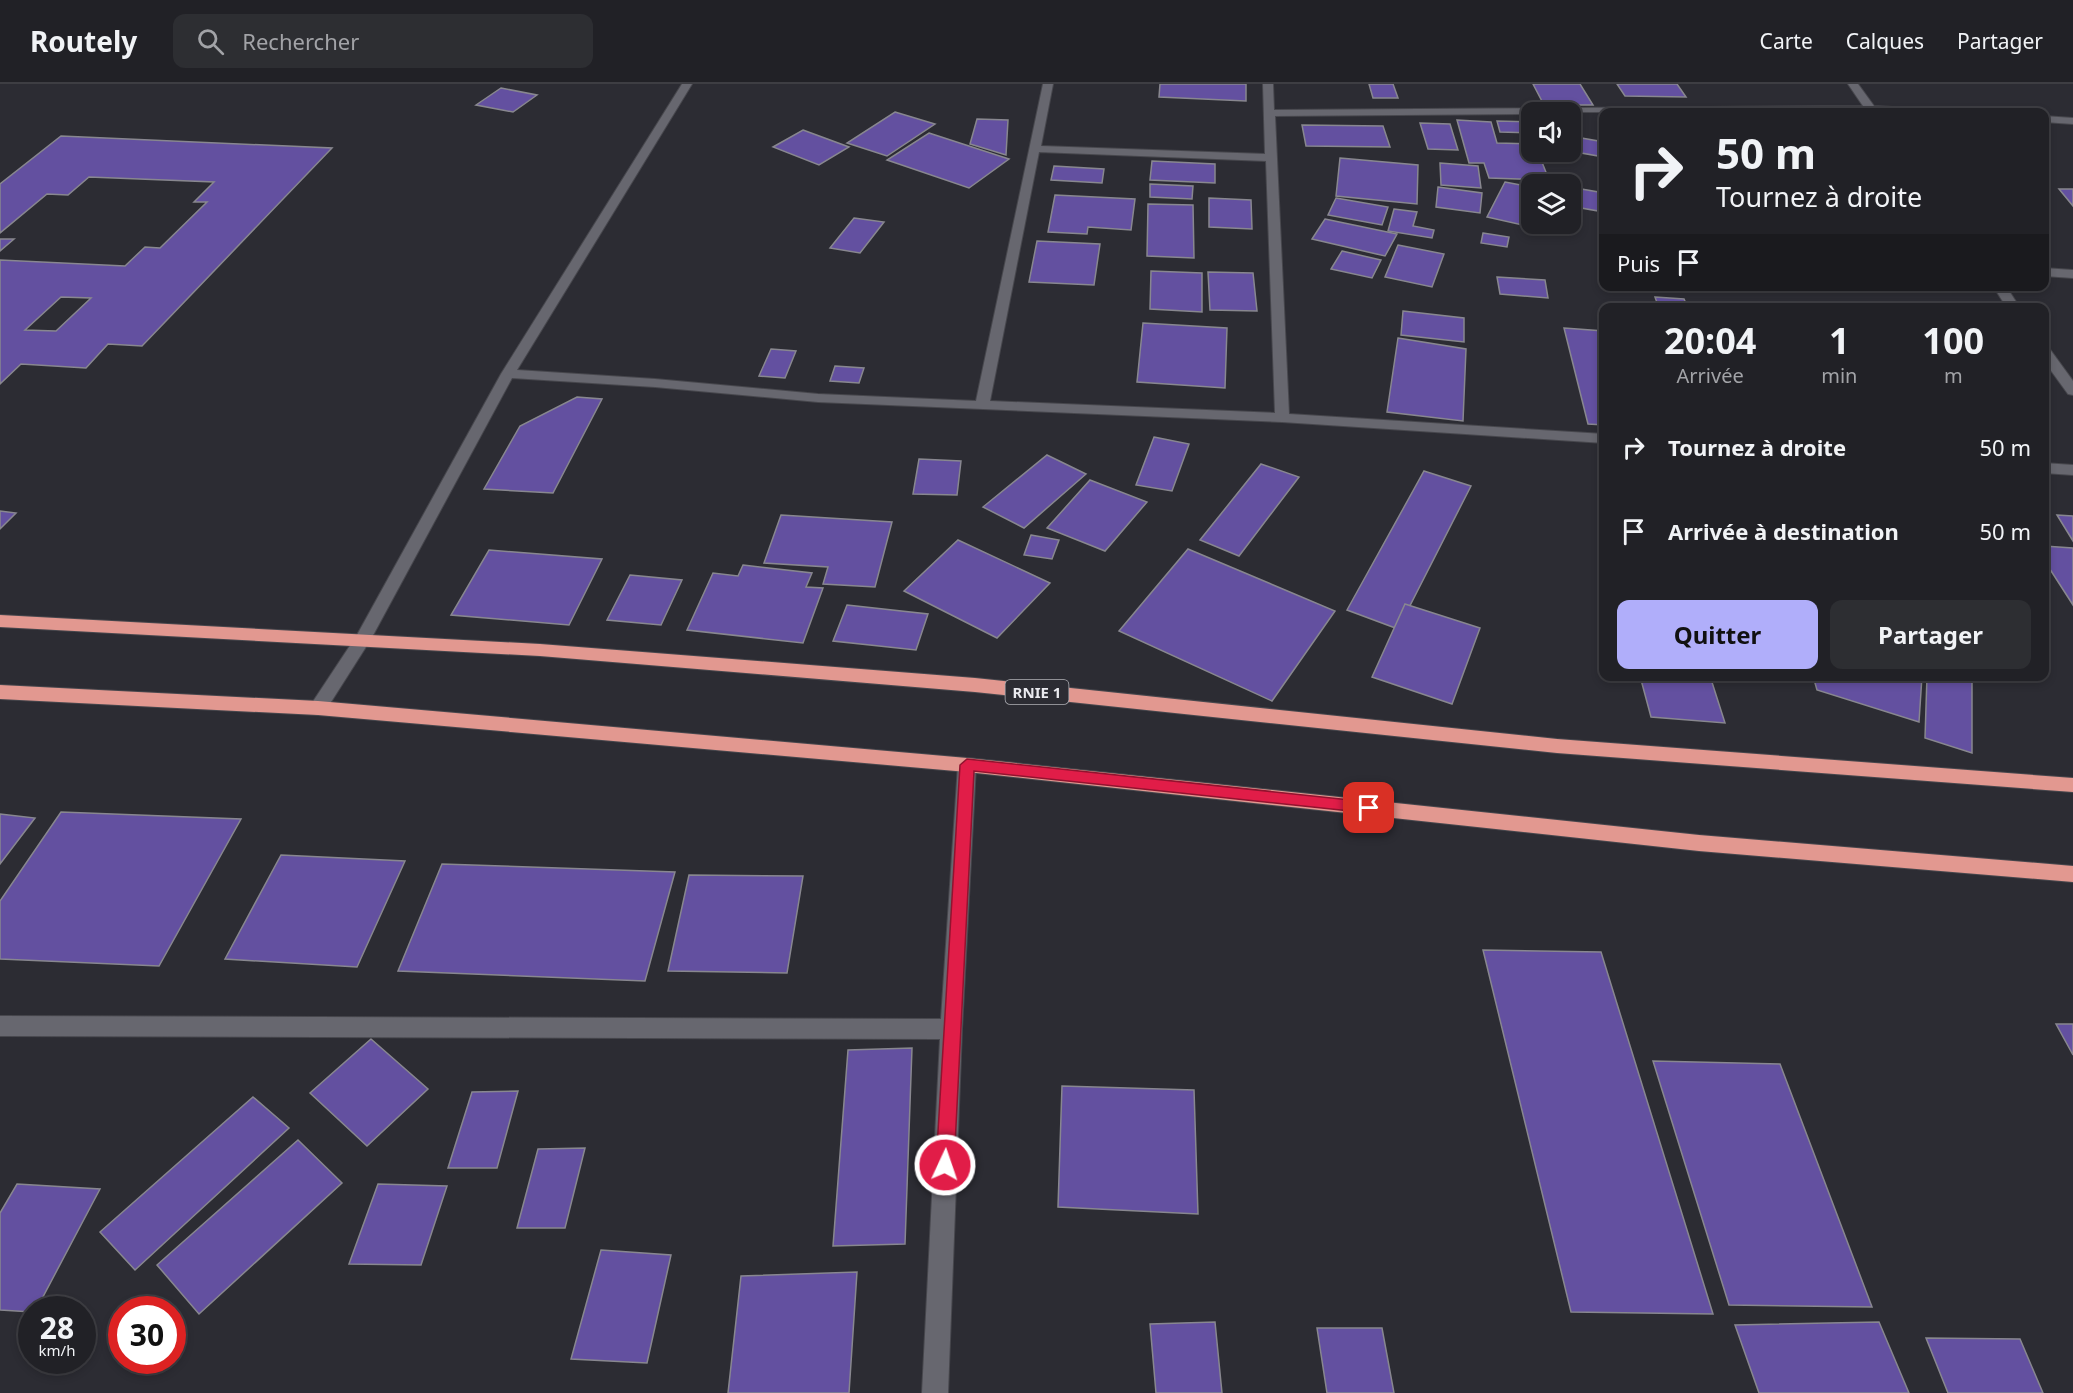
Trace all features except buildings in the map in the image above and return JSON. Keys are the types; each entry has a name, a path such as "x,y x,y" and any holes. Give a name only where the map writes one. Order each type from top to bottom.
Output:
{"highway":[{"name":"RNIE 1","path":"0,621 540,650 975,685 1557,746 2073,785"},
{"path":"0,692 318,708 967,765 1700,843 2073,874"}],"street":[{"path":"318,708 363,639 508,374 687,84"},
{"path":"982,405 1048,84"},
{"path":"1268,84 1282,418"},
{"path":"1853,84 1870,108"},
{"path":"1269,112 1599,111"},
{"path":"2049,119 2073,121"},
{"path":"1035,149 1271,158"},
{"path":"2049,272 2073,274"},
{"path":"2049,358 2073,391"},
{"path":"508,374 654,383 818,398 1282,418 1599,440"},
{"path":"2049,468 2073,470"},
{"path":"935,1393 951,1029 967,765"},
{"path":"0,1026 951,1029"}],"route":[{"path":"945,1165 967,765 1369,808"}]}
